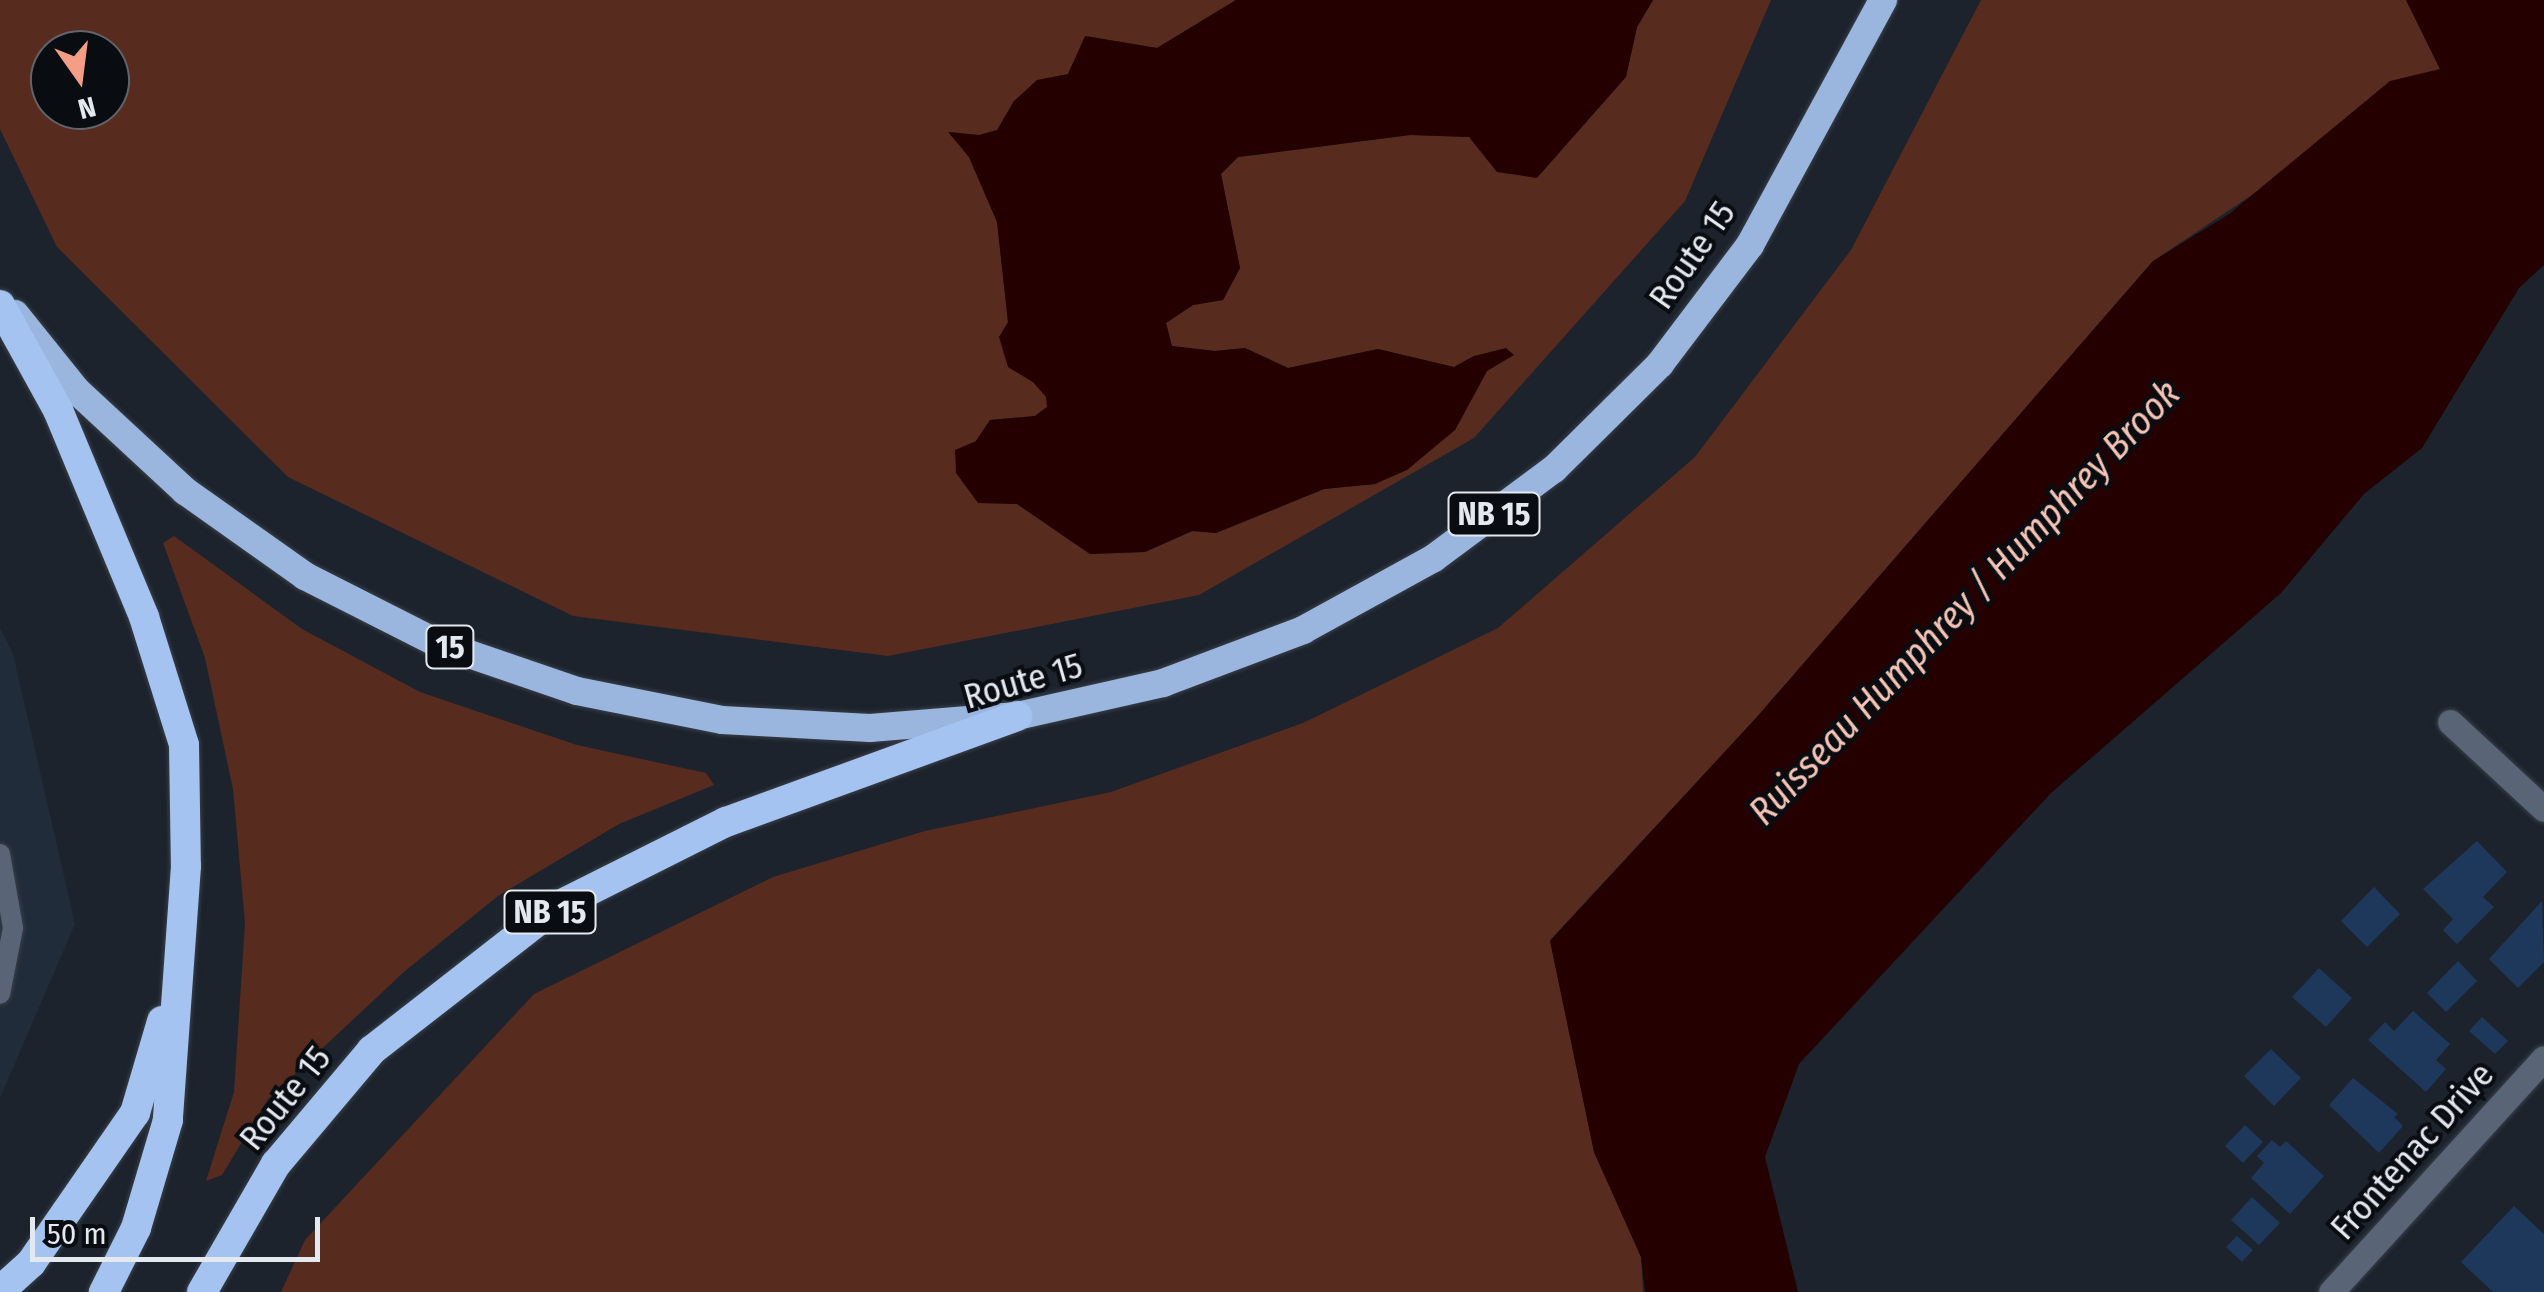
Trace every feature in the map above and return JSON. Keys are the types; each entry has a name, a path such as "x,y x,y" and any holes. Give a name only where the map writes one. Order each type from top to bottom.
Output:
{"highway":[{"path":"1822,115 1867,0"},
{"name":"NB 15","path":"1822,115 1883,0"},
{"name":"Route 15","path":"207,1288 276,1164 372,1050 556,908 726,822 1017,716 1163,684 1303,630 1434,558 1539,480 1660,364 1750,245 1822,115"},
{"name":"15","path":"0,296 76,390 184,491 306,576 437,643 576,692 722,720 870,728 1017,716"},
{"path":"0,305 58,410 144,616 184,745 186,866 168,1120 136,1228 104,1292"},
{"path":"0,1291 31,1262 135,1113 179,966"}],"street":[{"path":"2450,722 2544,809"},
{"name":"Frontenac Drive","path":"2331,1292 2544,1058"}],"lane":[{"path":"0,854 13,928 0,994"}],"shaded area":[{"path":"0,0 1236,0 1157,48 1086,36 1068,74 1014,101 998,130 979,135 950,132 969,157 997,222 1008,322 1008,367 1033,382 1047,397 1047,407 1035,416 990,420 976,441 978,503 1017,504 1090,554 1145,552 1193,531 1216,533 1324,489 1375,484 1455,430 1487,371 1474,356 1454,367 1378,349 1288,368 1245,348 1215,351 1172,346 1166,323 1193,305 1223,300 1240,268 1221,174 1238,157 1410,135 1470,137 1497,172 1626,77 1637,27 1653,0 1771,0 1685,201 1474,438 1199,595 888,656 573,616 288,477 57,247 0,129"},
{"path":"1981,0 2406,0 2440,69 2153,261 1756,718 1550,940 1594,1152 1641,1257 1643,1292 281,1292 305,1240 534,994 773,877 925,831 1111,792 1303,723 1498,628 1695,457 1851,250"},
{"path":"174,536 302,629 420,692 577,745 706,773 714,785 619,824 498,896 405,971 268,1099 222,1175 206,1181 234,1092 245,923 233,789 205,658 163,543"},
{"path":"0,628 13,654 75,924 0,1098"}],"water":[{"path":"1236,0 1653,0 1637,27 1626,77 1537,178 1497,172 1469,137 1410,135 1238,157 1221,174 1240,268 1223,300 1193,305 1166,323 1172,346 1215,351 1245,348 1288,368 1378,349 1454,367 1474,356 1506,348 1514,355 1487,371 1455,430 1407,470 1375,484 1324,489 1216,533 1192,531 1145,552 1090,554 1017,504 978,503 956,473 955,450 976,441 990,420 1035,416 1047,407 1046,397 1033,382 1008,367 999,337 1008,322 997,222 969,157 948,132 979,135 997,130 1014,101 1037,80 1068,74 1085,36 1157,48"},
{"name":"Ruisseau Humphrey / Humphrey Brook","path":"2406,0 2544,0 2544,265 2519,288 2422,448 2364,494 2281,593 2051,793 1799,1064 1765,1157 1798,1292 1645,1292 1641,1257 1594,1152 1550,941 1756,718 2153,261 2229,214 2390,81 2440,69"}],"building":[{"path":"2477,841 2507,872 2483,897 2494,907 2457,944 2443,930 2453,919 2423,889"},
{"path":"2374,887 2400,914 2367,947 2341,921"},
{"path":"2542,901 2544,962 2518,988 2489,959"},
{"path":"2458,961 2477,981 2446,1012 2427,993"},
{"path":"2319,968 2352,998 2326,1027 2292,997"},
{"path":"2413,1011 2450,1044 2436,1060 2446,1069 2426,1092 2368,1040 2385,1022 2394,1031"},
{"path":"2482,1017 2508,1041 2495,1054 2469,1031"},
{"path":"2271,1049 2301,1078 2274,1106 2244,1076"},
{"path":"2353,1078 2398,1114 2394,1117 2403,1126 2379,1153 2329,1105"},
{"path":"2245,1125 2263,1142 2243,1163 2225,1146"},
{"path":"2272,1140 2280,1147 2286,1141 2324,1176 2290,1214 2251,1178 2264,1163 2257,1156"},
{"path":"2252,1197 2280,1223 2259,1245 2231,1220"},
{"path":"2514,1206 2544,1234 2544,1292 2493,1292 2461,1262"},
{"path":"2237,1236 2253,1250 2242,1262 2226,1247"}]}
